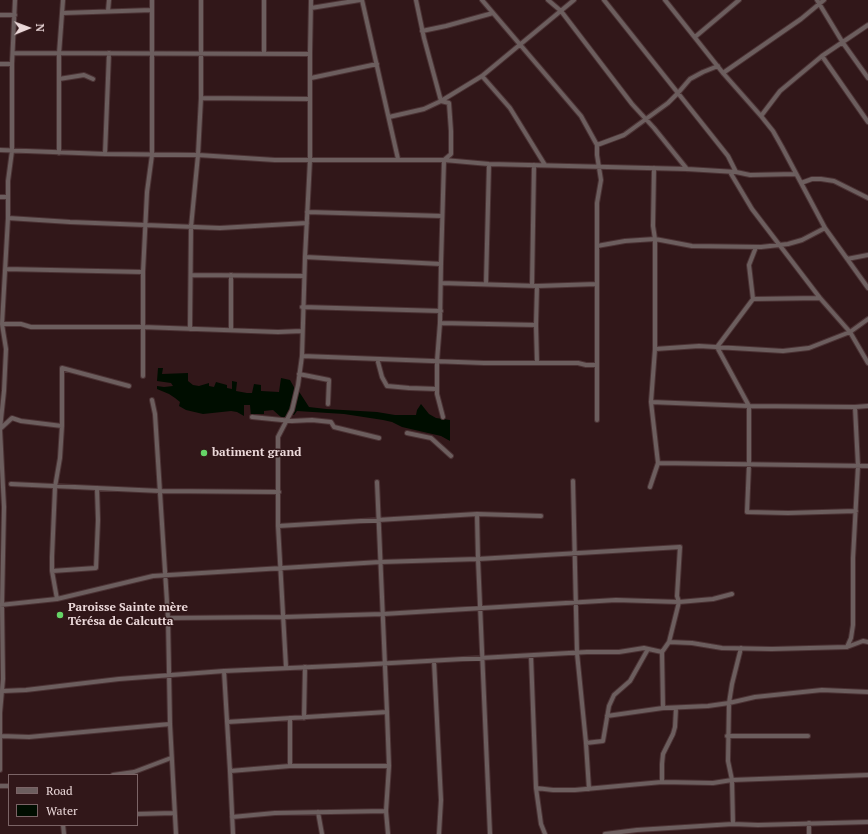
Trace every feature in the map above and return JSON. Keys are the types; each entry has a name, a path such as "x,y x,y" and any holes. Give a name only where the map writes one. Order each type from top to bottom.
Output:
{"street":[{"path":"0,770 0,713 3,691 0,429 4,392 6,349 2,324 8,218 8,181 12,151 12,64 15,0"},
{"path":"59,153 59,54 63,0"},
{"path":"108,11 109,0"},
{"path":"143,376 143,272 147,192 152,155 152,0"},
{"path":"190,329 191,227 198,155 201,0"},
{"path":"264,0 264,53"},
{"path":"286,667 278,526 278,437 292,410 302,356 304,257 310,160 311,0"},
{"path":"311,8 361,0 398,159"},
{"path":"416,0 422,30 442,101"},
{"path":"482,0 581,116 597,145 597,156 601,180 597,203 598,420"},
{"path":"548,0 561,11 632,104 687,169"},
{"path":"389,117 424,109 442,101 482,76 574,0"},
{"path":"604,0 728,156 736,172"},
{"path":"665,0 723,73 761,116 782,147 825,228 868,288"},
{"path":"695,37 739,0"},
{"path":"723,73 801,19 818,2 824,0"},
{"path":"818,2 842,43 868,78"},
{"path":"63,13 152,10"},
{"path":"422,30 446,26 494,13"},
{"path":"0,15 15,15"},
{"path":"761,116 780,91 822,56 868,25"},
{"path":"13,53 310,54"},
{"path":"105,154 109,53"},
{"path":"822,56 868,122"},
{"path":"0,64 12,64"},
{"path":"311,78 377,64"},
{"path":"597,145 624,135 659,111 690,79 718,66"},
{"path":"59,79 84,75 93,79"},
{"path":"482,76 510,108 545,165"},
{"path":"200,98 310,99"},
{"path":"442,101 449,103 451,131 451,154 444,160 441,312 437,361 437,389 443,417"},
{"path":"0,150 59,153 198,155 275,160 444,160 489,164 687,169 736,172 750,175 796,174"},
{"path":"486,284 489,164"},
{"path":"534,165 534,286 537,363"},
{"path":"650,487 658,463 651,402 655,349 653,226 654,168"},
{"path":"730,172 752,208 779,245 820,298 850,332 868,363"},
{"path":"801,183 812,179 834,181 868,198"},
{"path":"0,197 8,197"},
{"path":"307,212 442,216"},
{"path":"8,218 220,228 307,223"},
{"path":"597,246 625,241 654,239 692,246 756,247 788,244 802,240 825,228"},
{"path":"717,347 753,299 749,265 756,247"},
{"path":"846,259 868,255"},
{"path":"304,257 441,264"},
{"path":"5,269 143,272"},
{"path":"191,275 304,276"},
{"path":"231,275 231,330"},
{"path":"441,283 534,286 597,284"},
{"path":"753,299 820,298"},
{"path":"302,307 441,312"},
{"path":"655,349 699,346 783,351 809,348 850,332 868,320"},
{"path":"440,323 536,325"},
{"path":"2,324 21,324 31,327 142,327 278,332 302,331"},
{"path":"717,347 749,406 747,512 788,513 856,511"},
{"path":"0,349 6,349"},
{"path":"302,356 437,361 578,363 597,365"},
{"path":"378,362 382,377 387,386 437,389"},
{"path":"57,599 52,571 55,486 60,458 62,426 62,368 129,386"},
{"path":"299,374 330,380 328,404"},
{"path":"152,400 155,414 168,618 171,758 176,834"},
{"path":"651,402 749,406 868,406"},
{"path":"847,647 851,638 853,625 858,466 855,407"},
{"path":"0,429 12,418 21,421 62,426"},
{"path":"252,418 286,421 331,422 334,427 379,438"},
{"path":"407,433 431,438 451,456"},
{"path":"658,463 868,466"},
{"path":"573,481 577,653 589,788"},
{"path":"377,482 389,766 386,811 388,834"},
{"path":"11,484 160,491 279,492"},
{"path":"52,571 96,568 98,520 97,488"},
{"path":"278,526 477,514 541,516"},
{"path":"477,514 490,834"},
{"path":"1,605 57,599 153,576 380,562 478,560 680,547 677,596 679,602 669,642 662,652 663,708"},
{"path":"168,618 284,618 480,609 616,600 679,602 713,599 732,594"},
{"path":"669,642 692,643 722,648 772,649 847,647 863,641 868,642"},
{"path":"3,691 26,690 169,674 286,667 619,652 644,648 662,652"},
{"path":"733,824 732,780 728,761 727,736 729,704 740,648"},
{"path":"586,743 603,741 609,706 614,695 630,681 648,649"},
{"path":"531,656 536,788 541,824 545,834"},
{"path":"434,661 441,800 438,834"},
{"path":"304,718 305,667"},
{"path":"224,671 233,834"},
{"path":"607,716 663,708 729,704 755,697 822,690 868,692"},
{"path":"662,782 663,754 674,734 676,708"},
{"path":"227,722 387,712"},
{"path":"290,718 290,766"},
{"path":"1,736 29,737 170,724"},
{"path":"727,736 808,736"},
{"path":"120,774 134,772 171,758"},
{"path":"230,771 290,766 389,766"},
{"path":"536,788 553,790 662,782 713,783 732,780 868,775"},
{"path":"232,817 275,813 386,811"},
{"path":"318,812 322,834"},
{"path":"138,814 174,813"},
{"path":"605,834 733,824 868,822"},
{"path":"809,823 809,834"}],"water":[{"path":"158,368 163,368 162,374 188,373 188,381 193,385 199,386 209,383 209,386 214,387 216,382 227,385 227,388 232,389 232,381 237,382 236,391 247,393 252,393 254,384 261,385 261,391 279,392 281,378 290,380 295,389 292,405 287,416 282,418 273,410 264,411 264,414 256,414 251,417 250,405 244,405 244,416 237,412 231,411 203,414 186,410 179,406 180,402 175,398 157,389 157,386 173,386 171,383 157,381"},
{"path":"298,390 309,407 326,409 377,412 395,415 416,415 421,404 429,414 436,418 450,420 450,441 441,436 402,427 392,422 383,420 344,414 297,411 294,415 291,414"}],"place":[{"name":"batiment grand","path":"204,453"},
{"name":"Paroisse Sainte mère Térésa de Calcutta","path":"60,615"}]}
